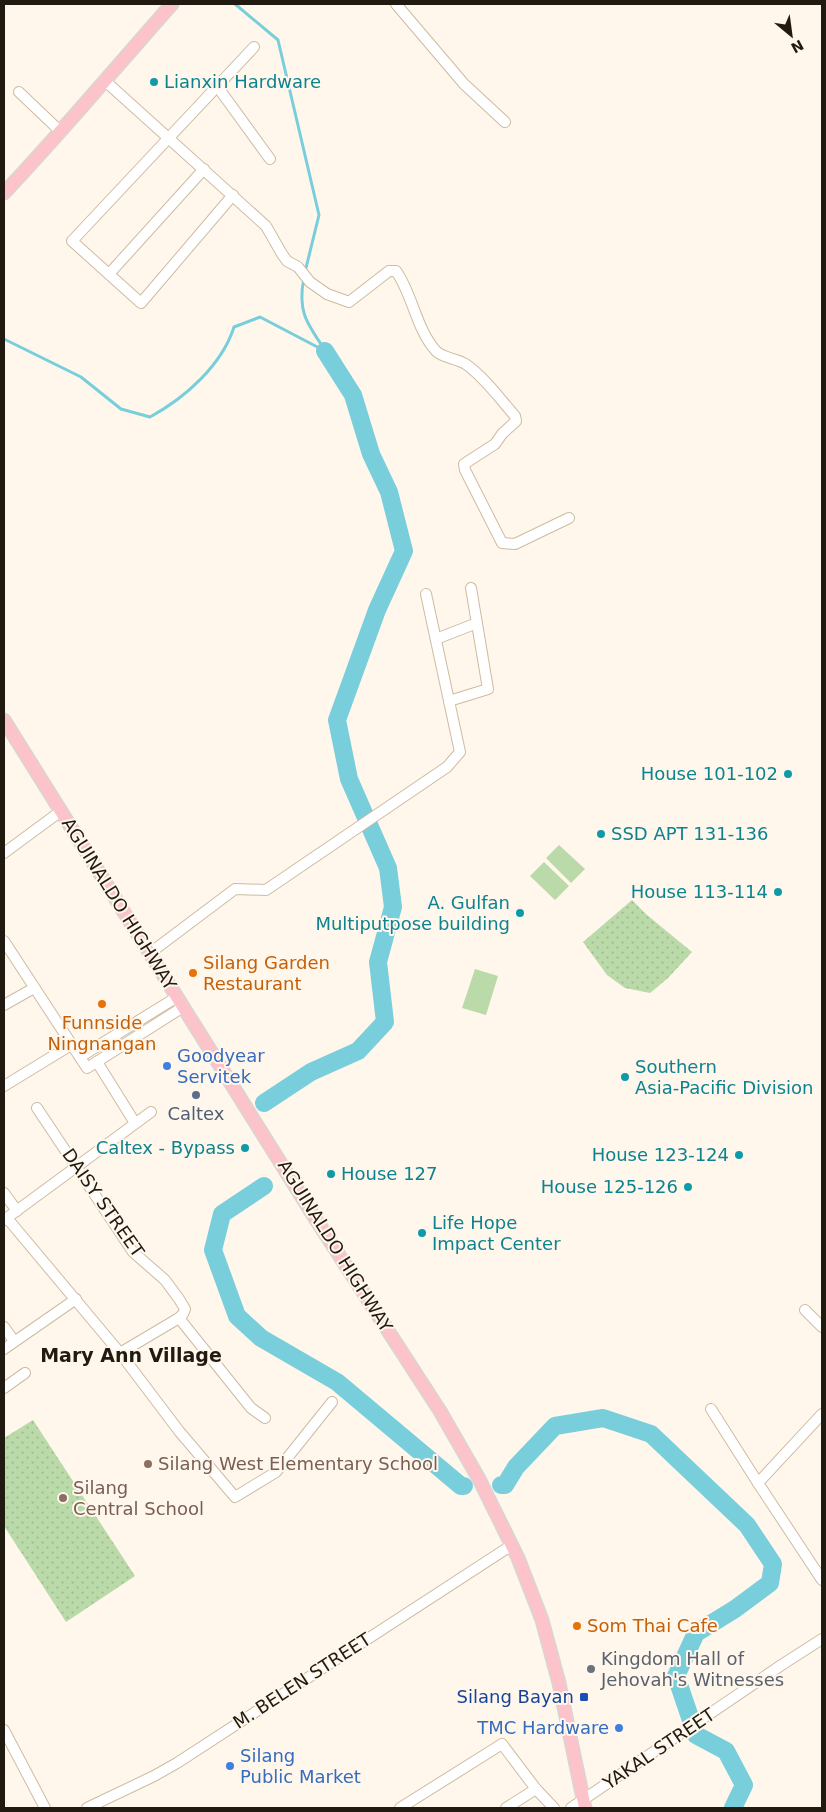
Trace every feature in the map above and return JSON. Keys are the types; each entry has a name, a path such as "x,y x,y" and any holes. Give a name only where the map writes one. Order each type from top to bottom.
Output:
{"main road":[{"path":"4,193 61,132 104,80 172,4"},
{"name":"AGUINALDO HIGHWAY","path":"4,720 315,1218 440,1411 479,1479 512,1545 534,1597 554,1664 585,1804"}],"street":[{"path":"396,4 464,84 505,122"},
{"path":"233,196 142,304 72,241 254,47"},
{"path":"104,80 266,226 287,261 327,294 347,302 354,299 389,271 396,271 435,350 440,355 465,364 478,374 515,416 516,421 514,425 502,434 495,444 464,464 465,470 502,543 515,544 569,518"},
{"path":"217,86 270,159"},
{"path":"19,92 61,132"},
{"path":"109,274 204,169"},
{"path":"449,701 488,689 471,588"},
{"path":"150,953 235,890 266,890 447,767 460,752 426,594"},
{"path":"436,639 477,623"},
{"path":"4,853 61,811"},
{"path":"4,942 87,1068 180,1002"},
{"path":"4,1005 34,988"},
{"path":"80,1057 180,1002"},
{"path":"4,1086 71,1045"},
{"path":"97,1062 134,1122"},
{"name":"DAISY STREET","path":"37,1108 134,1252 165,1280 179,1298 185,1309 179,1318"},
{"path":"151,1112 134,1122 6,1219 76,1299 179,1431 235,1497 276,1472 332,1402"},
{"path":"4,1193 17,1211"},
{"path":"4,1349 76,1299"},
{"path":"806,1310 822,1327"},
{"path":"120,1353 179,1318 251,1408 265,1418"},
{"path":"4,1327 14,1341"},
{"path":"4,1388 25,1373"},
{"path":"711,1409 822,1580"},
{"path":"758,1483 822,1414"},
{"name":"M. BELEN STREET","path":"87,1808 178,1763 512,1545"},
{"name":"YAKAL STREET","path":"571,1808 585,1804 663,1746 822,1639"},
{"path":"4,1730 44,1808"},
{"path":"400,1808 502,1744 536,1789 554,1808"},
{"path":"506,1808 536,1789"}],"green space":[{"path":"559,845 585,869 571,883 546,858"},
{"path":"544,862 569,886 555,900 530,876"},
{"path":"632,900 647,915 692,952 668,978 650,993 625,988 607,975 583,942"},
{"path":"475,969 498,976 486,1015 462,1008"},
{"path":"33,1420 135,1576 66,1622 4,1526 4,1438"}],"waterway":[{"path":"235,4 278,40 319,215 305,272"},
{"path":"304,278 302,300 305,317 325,350"},
{"path":"4,339 81,377 121,409 150,417 176,400 201,379 221,354 234,327 260,317 325,351"},
{"path":"264,1103 311,1072 358,1051 385,1022 378,962 393,907 388,868 349,779 337,720 377,610 404,551 389,492 371,454 353,395 325,351"},
{"path":"264,1186 222,1214 213,1250 237,1316 261,1338 337,1382 461,1486 464,1486"},
{"path":"501,1485 505,1485 516,1467 555,1426 603,1418 651,1434 747,1525 773,1564 770,1583 735,1609 696,1633 676,1676 696,1735 726,1751 744,1785 733,1808"}],"place":[{"name":"Lianxin Hardware","path":"154,82"},
{"name":"House 101-102","path":"788,774"},
{"name":"SSD APT 131-136","path":"601,834"},
{"name":"House 113-114","path":"778,892"},
{"name":"A. Gulfan Multiputpose building","path":"520,913"},
{"name":"Silang Garden Restaurant","path":"193,973"},
{"name":"Funnside Ningnangan","path":"102,1004"},
{"name":"Goodyear Servitek","path":"167,1066"},
{"name":"Southern Asia-Pacific Division","path":"625,1077"},
{"name":"Caltex","path":"196,1095"},
{"name":"Caltex - Bypass","path":"245,1148"},
{"name":"House 123-124","path":"739,1155"},
{"name":"House 127","path":"331,1174"},
{"name":"House 125-126","path":"688,1187"},
{"name":"Life Hope Impact Center","path":"422,1233"},
{"name":"Silang West Elementary School","path":"148,1464"},
{"name":"Silang Central School","path":"63,1498"},
{"name":"Som Thai Cafe","path":"577,1626"},
{"name":"Kingdom Hall of Jehovah's Witnesses","path":"591,1669"},
{"name":"Silang Bayan","path":"584,1697"},
{"name":"TMC Hardware","path":"619,1728"},
{"name":"Silang Public Market","path":"230,1766"}],"district":[{"name":"Mary Ann Village","path":"131,1355"}]}
